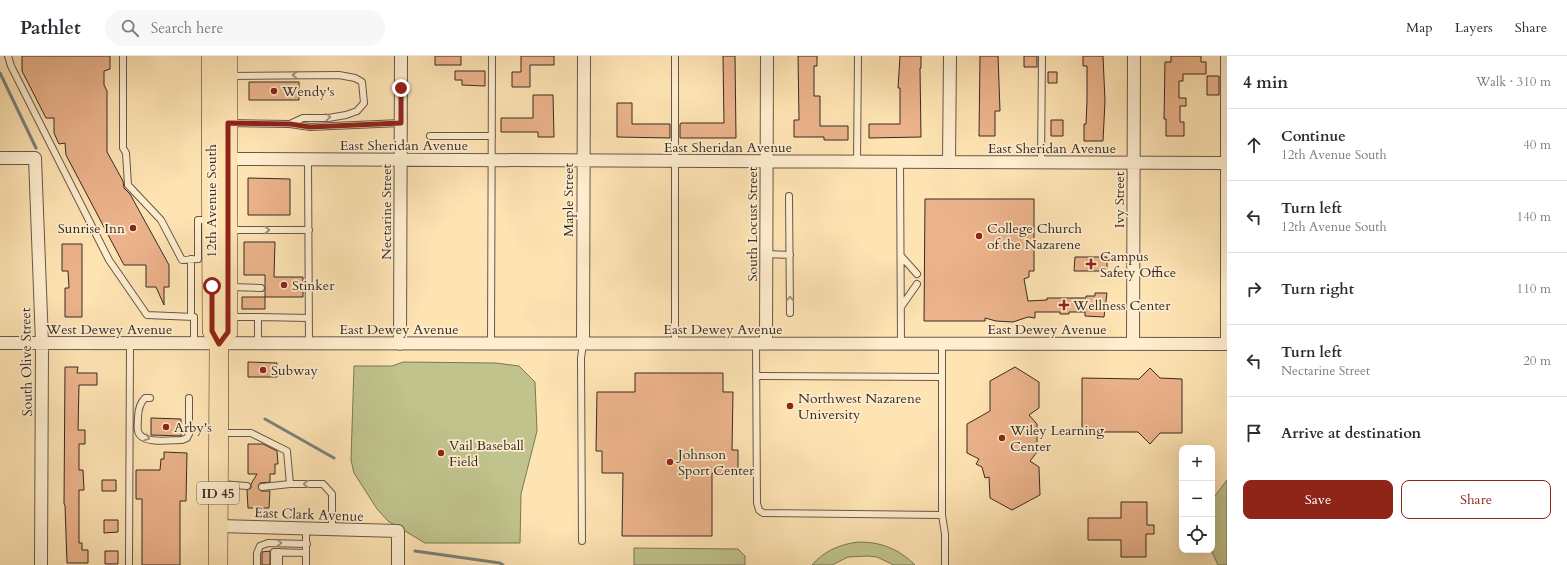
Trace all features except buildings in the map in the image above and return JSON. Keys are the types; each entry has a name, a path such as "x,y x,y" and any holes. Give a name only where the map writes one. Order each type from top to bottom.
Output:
{"main road":[{"name":"12th Avenue South","path":"211,56 223,158 228,230 228,332 219,344"},
{"path":"217,56 219,61 219,142 222,149 223,158"},
{"name":"12th Avenue South","path":"218,565 219,344 212,331 211,220 228,123 228,56"}],"street":[{"name":"Nectarine Street","path":"400,344 401,56"},
{"name":"Maple Street","path":"583,344 584,56"},
{"name":"South Locust Street","path":"761,344 767,254 767,56"},
{"path":"949,162 950,56"},
{"name":"Ivy Street","path":"1133,344 1134,56"},
{"name":"South Olive Street","path":"0,158 35,158 42,343 41,565"},
{"name":"East Sheridan Avenue","path":"223,158 308,160 1225,163"},
{"name":"West Dewey Avenue","path":"0,343 219,344"},
{"name":"East Dewey Avenue","path":"219,344 1226,344"},
{"name":"East Clark Avenue","path":"219,526 398,531 398,565"}],"lane":[{"path":"8,56 11,66 110,260 131,294 147,316 194,317 194,344"},
{"path":"123,56 123,148 126,153 128,185 161,220 182,260 198,259 198,220 211,220"},
{"path":"491,344 492,56"},
{"path":"675,56 675,344"},
{"path":"857,162 858,56"},
{"path":"1041,163 1042,56"},
{"path":"1224,56 1226,344"},
{"path":"228,76 339,75 356,78 362,82 364,103 357,111 346,115 328,118 303,118 290,124"},
{"path":"228,123 290,124 310,127 401,123"},
{"path":"430,136 492,136"},
{"path":"308,160 309,344"},
{"path":"900,162 901,344"},
{"path":"789,196 790,313"},
{"path":"228,230 309,230"},
{"path":"767,254 790,255"},
{"path":"901,256 917,274"},
{"path":"190,259 191,317"},
{"path":"901,307 917,284"},
{"path":"228,286 261,288"},
{"path":"229,317 309,318"},
{"path":"258,317 258,344"},
{"path":"129,565 130,344"},
{"path":"582,541 581,358 583,344"},
{"path":"761,344 756,376 757,503 759,510 763,513 942,515"},
{"path":"942,344 942,515 945,534 945,565"},
{"path":"756,376 942,377"},
{"path":"150,398 144,398 141,401 138,414 138,432 141,437 146,439 182,440 187,438 189,434 189,398"},
{"path":"130,426 138,426"},
{"path":"218,433 251,433 287,451 290,484"},
{"path":"218,484 247,486"},
{"path":"262,487 290,484 323,484 332,494 332,530"},
{"path":"306,529 306,565"},
{"path":"257,565 257,552 260,546 268,543 306,544"},
{"path":"274,565 274,552 306,553"},
{"path":"279,552 279,565"}],"green space":[{"name":"Vail Baseball Field","path":"403,362 496,363 519,366 535,382 537,431 521,494 520,543 425,543 388,521 377,509 354,473 351,460 354,366 392,366"},
{"path":"1227,480 1227,565 1218,565 1212,553 1215,553 1215,496"},
{"path":"859,542 882,545 903,555 915,565 894,565 877,557 868,556 848,557 832,565 812,565 827,552 839,546"},
{"path":"634,548 738,549 745,556 745,565 634,565"}],"waterway":[{"path":"0,73 36,148"},
{"path":"265,419 334,458"},
{"path":"415,551 500,563 503,565"}],"place":[{"name":"Wendy's","path":"274,91"},
{"name":"Sunrise Inn","path":"133,228"},
{"name":"College Church of the Nazarene","path":"979,236"},
{"name":"Campus Safety Office","path":"1091,264"},
{"name":"Stinker","path":"284,285"},
{"name":"Wellness Center","path":"1064,305"},
{"name":"Subway","path":"263,370"},
{"name":"Northwest Nazarene University","path":"790,406"},
{"name":"Arby's","path":"166,427"},
{"name":"Wiley Learning Center","path":"1002,438"},
{"name":"Vail Baseball Field","path":"441,453"},
{"name":"Johnson Sport Center","path":"670,462"}],"route":[{"path":"212,286 212,331 219,344 228,332 228,123 290,124 310,127 401,123 401,88"}]}
